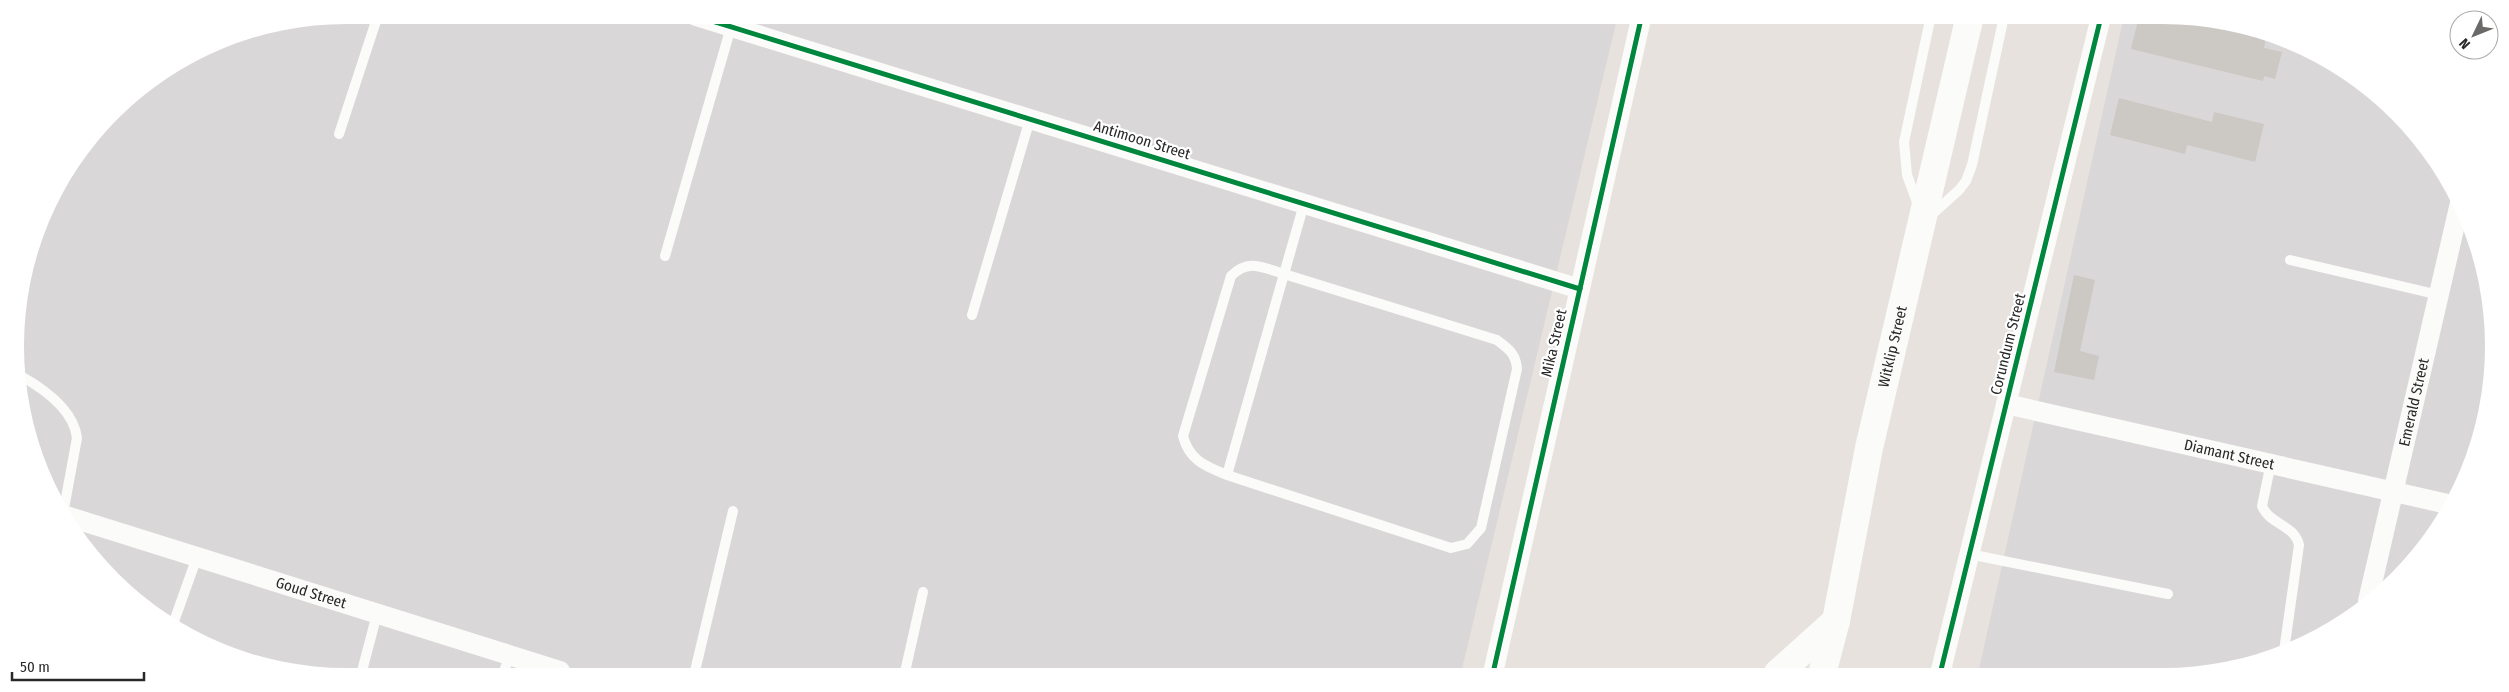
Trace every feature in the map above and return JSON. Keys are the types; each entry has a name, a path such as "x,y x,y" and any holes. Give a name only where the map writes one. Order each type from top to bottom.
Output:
{"main road":[{"name":"Witklip Street","path":"1824,668 1836,621 1869,448 1967,24"},
{"path":"1784,668 1836,621"}],"street":[{"name":"Antimoon Street","path":"721,24 1580,289"},
{"name":"Mika Street","path":"1494,668 1640,24"},
{"name":"Corundum Street","path":"1947,668 1969,554 2099,24"},
{"name":"Emerald Street","path":"2370,592 2457,215"},
{"name":"Diamant Street","path":"2006,404 2444,503"},
{"name":"Goud Street","path":"74,518 377,614 507,663 540,668"}],"lane":[{"path":"340,134 375,24"},
{"path":"1929,24 1904,142 1907,175 1923,220 1966,181 1972,165 2002,24"},
{"path":"665,256 731,27"},
{"path":"972,315 1030,119"},
{"path":"1227,476 1304,204"},
{"path":"2290,260 2439,295"},
{"path":"1250,264 1284,274 1497,340 1511,350 1517,359 1517,369 1481,528 1467,544 1451,548 1227,476 1198,462 1190,454 1183,436 1231,276 1239,268 1250,264"},
{"path":"26,380 70,415 76,427 77,438 65,504"},
{"path":"2271,463 2262,506 2267,515 2294,533 2299,545 2285,644"},
{"path":"696,668 733,511"},
{"path":"1969,554 2168,594"},
{"path":"175,619 197,557"},
{"path":"906,668 923,592"},
{"path":"363,668 377,614"}],"shaded area":[{"path":"325,24 1616,24 1462,668 325,668 283,662 242,651 203,635 150,602 118,574 90,542 57,489 41,450 30,409 24,367 24,325 30,283 48,223 57,203 78,167 118,118 167,78 203,57 223,48 283,30"},
{"path":"2122,24 2184,24 2226,30 2267,41 2306,57 2359,90 2391,118 2431,167 2452,203 2468,242 2479,283 2485,325 2485,367 2474,429 2468,450 2452,489 2419,542 2391,574 2342,614 2306,635 2286,644 2226,662 2184,668 1979,668"}],"building":[{"path":"2137,24 2184,24 2226,30 2265,41 2264,48 2282,52 2275,79 2264,76 2263,81 2131,49"},
{"path":"2119,98 2212,122 2214,112 2264,124 2255,162 2187,145 2185,154 2110,135"},
{"path":"2074,275 2095,280 2080,351 2099,356 2094,380 2054,372"}],"cycle path":[{"path":"722,24 1580,289"},
{"path":"1494,668 1640,24"},
{"path":"1941,668 2099,24"}]}
